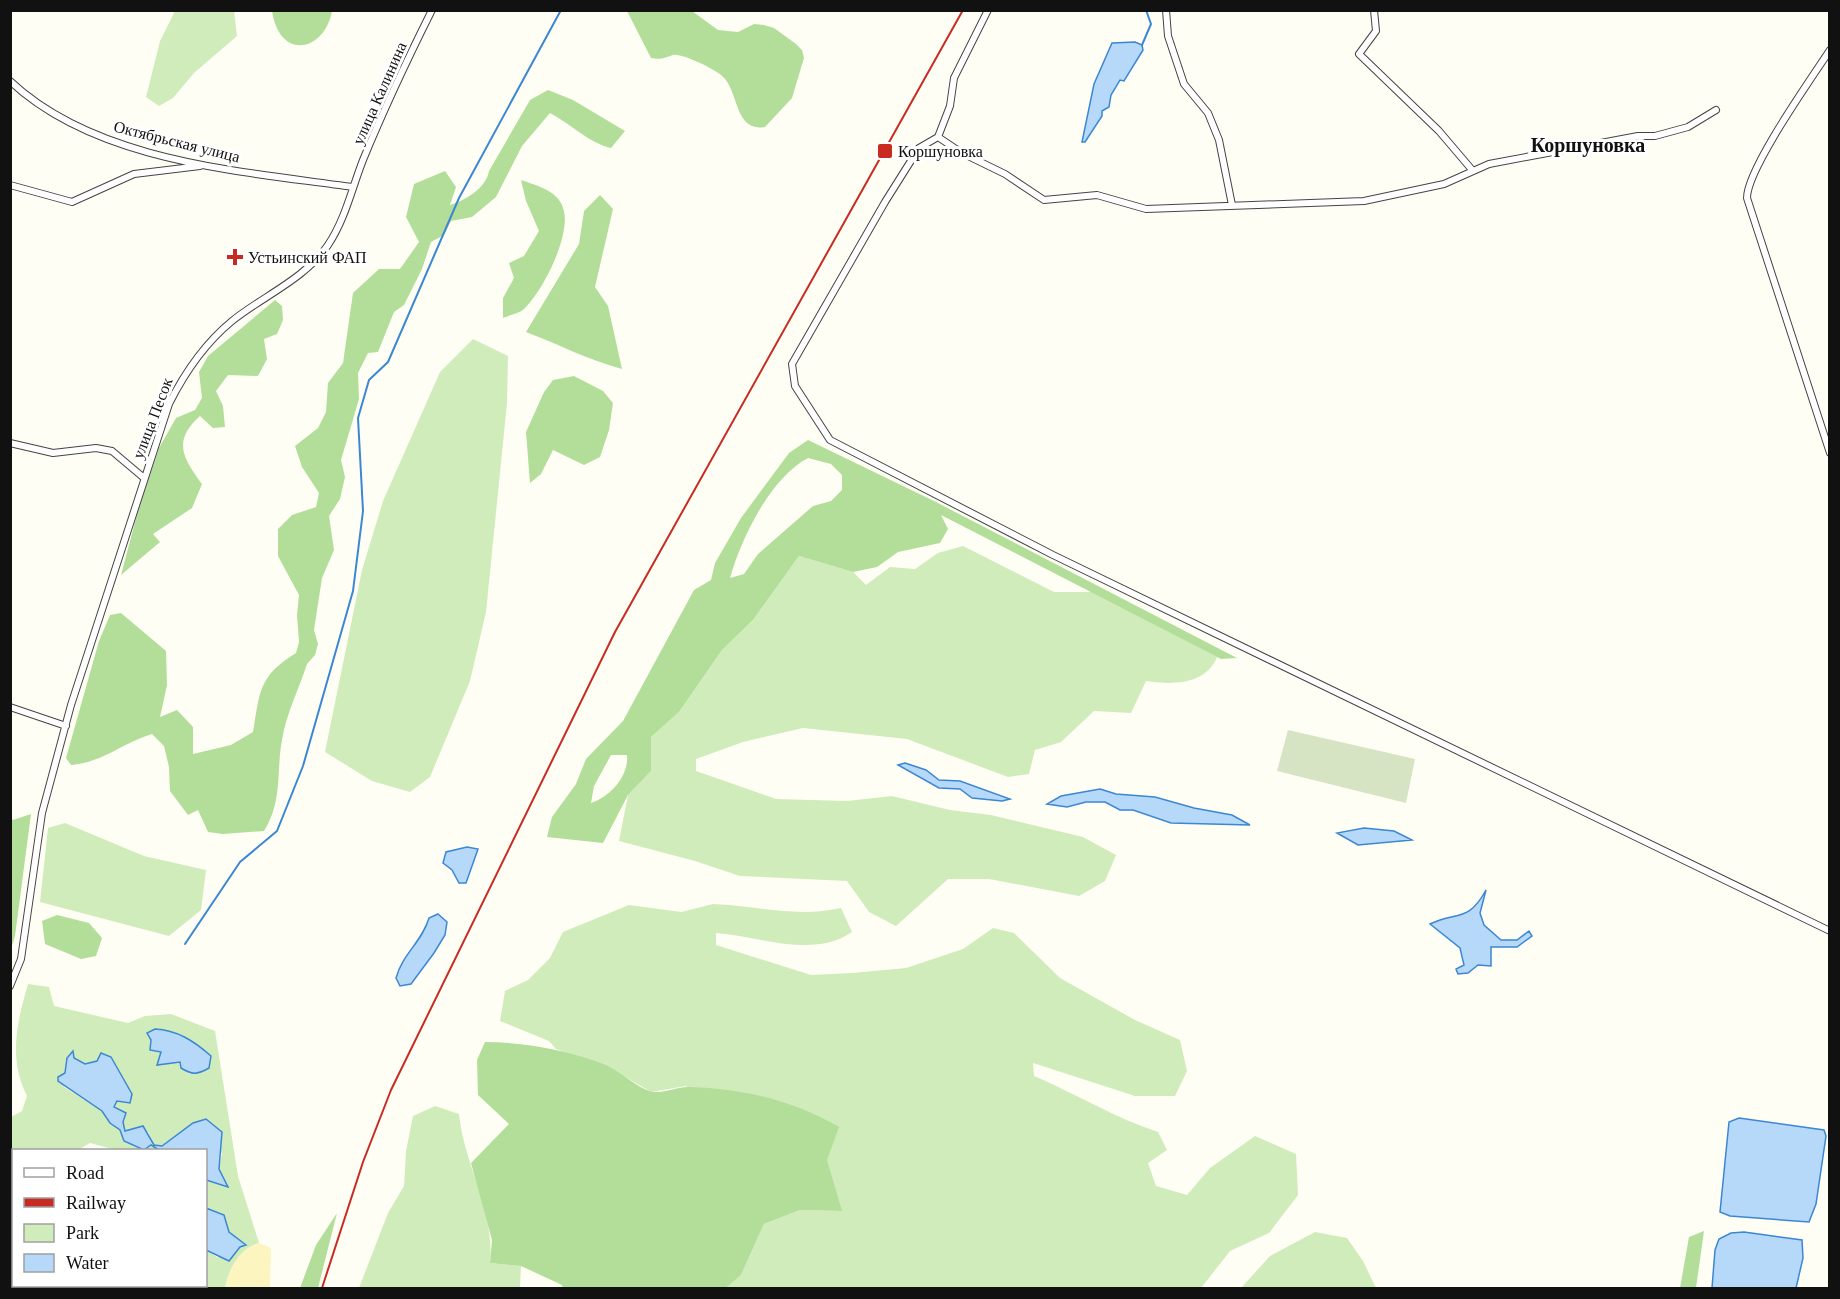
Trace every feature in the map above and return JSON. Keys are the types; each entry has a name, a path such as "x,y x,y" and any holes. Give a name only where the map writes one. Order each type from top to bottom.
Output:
{"street":[{"name":"улица Калинина","path":"352,187 381,117 432,10"},
{"path":"988,10 954,78 950,106 938,137 919,148 873,222 792,364 795,386 830,440 1064,560 1830,931"},
{"path":"1166,10 1168,36 1184,84 1208,113 1219,141 1232,206"},
{"path":"1374,10 1376,31 1359,54 1439,131 1473,171"},
{"path":"1830,50 1756,165 1747,187 1747,198 1830,453"},
{"name":"Октябрьская улица","path":"10,81 23,93 78,127 124,145 207,166 352,187"},
{"path":"938,137 962,153 1005,174 1044,200 1097,195 1146,209 1364,201 1444,184 1489,164 1638,136 1655,136 1688,127 1716,110"},
{"path":"10,185 72,202 134,174 207,166"},
{"name":"улица Песок","path":"10,986 21,959 42,813 66,726 169,404 188,369 232,321 314,262 328,245 341,219 352,187"},
{"name":"улица Песок","path":"10,443 53,453 96,448 112,451 144,478"},
{"path":"10,707 66,726"}],"green space":[{"path":"272,10 332,11 328,25 321,35 312,42 302,45 293,44 284,38 277,27"},
{"path":"175,11 234,11 237,36 194,73 173,98 159,106 146,97 160,41"},
{"path":"627,11 692,11 718,30 738,32 754,24 774,28 802,50 804,58 792,98 765,127 755,127 747,123 738,109 727,82 717,72 683,56 651,58"},
{"path":"548,90 573,100 625,131 611,148 588,138 550,113 522,146 496,197 472,217 451,221 444,235 431,242 422,269 404,305 394,312 378,352 368,353 358,373 359,399 341,460 345,477 340,499 329,516 334,550 322,578 314,630 318,644 315,655 307,664 286,721 274,809 264,831 223,834 208,832 198,810 188,815 170,791 169,767 164,746 152,734 93,760 71,765 66,758 99,641 110,615 121,613 166,651 167,685 160,717 177,710 193,727 193,754 231,745 253,732 263,685 275,669 296,653 299,642 297,615 299,595 278,556 278,529 292,515 316,507 319,493 302,467 295,446 318,428 326,412 328,383 343,363 353,293 379,269 400,269 419,242 406,217 414,184 445,171 456,187 450,205 480,188 530,100"},
{"path":"521,180 553,194 562,204 565,222 559,249 539,290 522,310 503,318 503,298 514,278 509,263 524,256 539,231 526,201"},
{"path":"600,195 613,209 595,287 608,306 622,369 585,357 526,332 579,244 584,211"},
{"path":"275,300 282,306 283,320 277,334 264,339 267,359 258,376 228,375 216,391 223,406 225,427 213,428 200,416 186,434 183,450 202,484 192,508 153,534 160,542 121,575 139,507 159,448 176,418 195,410 202,398 199,372 208,356"},
{"path":"473,339 508,356 507,403 486,612 470,681 430,777 410,792 372,781 325,752 362,570 383,501 440,372"},
{"path":"574,376 603,391 613,403 609,430 600,457 584,465 553,450 541,474 530,483 526,432 544,392 553,380"},
{"path":"808,440 934,501 1237,658 1221,659 941,515 948,529 940,543 898,552 877,567 853,572 799,556 753,620 722,650 679,712 651,737 651,771 628,795 603,843 547,837 552,817 576,784 586,759 623,721 694,590 711,580 715,563 741,518 789,453","holes":["808,458 831,464 842,475 842,490 831,501 813,506 758,554 744,574 730,578 749,528 770,494 794,467","611,755 627,755 625,771 611,791 591,803 594,786"]},
{"path":"963,546 1054,592 1093,592 1217,657 1212,666 1197,678 1177,683 1146,681 1131,713 1094,711 1061,742 1035,750 1029,774 1008,777 907,739 803,728 743,742 696,759 696,771 776,799 847,801 892,796 950,810 991,815 1083,837 1116,855 1105,881 1079,896 989,879 948,879 896,926 869,912 847,881 740,876 695,861 619,841 628,795 651,771 651,737 679,712 722,650 753,620 799,556 853,572 866,585 890,567 915,569 938,553"},
{"path":"1288,730 1415,759 1406,803 1277,771"},
{"path":"31,814 15,936 11,949 11,818 13,820"},
{"path":"65,823 144,856 206,870 201,910 169,936 40,902 48,828"},
{"path":"713,904 793,912 841,908 852,932 837,940 820,944 786,944 716,933 716,945 811,975 906,968 963,949 993,928 1014,933 1060,978 1135,1020 1180,1040 1187,1071 1175,1096 1135,1096 1033,1063 1034,1076 1127,1120 1158,1132 1167,1150 1148,1163 1156,1186 1187,1195 1210,1168 1255,1136 1296,1154 1298,1195 1269,1233 1230,1251 1201,1288 726,1288 741,1275 764,1224 800,1210 842,1211 686,1086 651,1092 610,1068 556,1049 549,1041 500,1021 505,991 528,980 550,958 563,932 629,905 681,912"},
{"path":"57,915 89,923 102,938 96,956 81,959 45,944 42,921"},
{"path":"28,984 49,987 54,1006 128,1023 145,1016 171,1014 215,1031 238,1176 259,1243 246,1250 236,1261 225,1288 205,1287 207,1287 207,1251 218,1258 229,1232 224,1215 207,1208 207,1180 222,1185 219,1169 222,1153 175,1136 162,1146 154,1145 148,1132 125,1131 114,1108 117,1101 101,1053 97,1061 85,1064 74,1058 73,1052 67,1058 64,1087 102,1111 110,1123 120,1130 157,1149 112,1149 90,1143 80,1149 12,1149 12,1220 11,1117 22,1111 27,1096 21,1082 16,1054 18,1026","holes":["164,1030 196,1043 190,1074 181,1068 180,1062 173,1061 151,1047 151,1040"]},
{"path":"485,1042 531,1045 577,1055 606,1065 649,1091 659,1092 690,1087 729,1090 785,1103 821,1118 839,1127 827,1160 842,1211 800,1210 764,1224 741,1275 726,1288 563,1288 562,1285 521,1266 490,1263 492,1240 471,1163 509,1124 478,1095 477,1060"},
{"path":"435,1106 459,1114 462,1133 488,1225 490,1263 521,1266 520,1288 359,1288 388,1213 404,1186 406,1151 413,1116"},
{"path":"337,1213 318,1288 300,1288 316,1245"},
{"path":"1704,1231 1696,1288 1680,1288 1689,1237"},
{"path":"1315,1232 1347,1238 1363,1261 1376,1288 1241,1288 1270,1256"}],"sand":[{"path":"259,1243 271,1248 270,1288 225,1288 236,1261 246,1250"}],"water":[{"path":"1135,42 1142,45 1143,50 1124,81 1120,80 1111,95 1109,107 1102,111 1102,116 1085,142 1082,142 1094,84 1112,43"},
{"path":"905,763 926,770 939,780 960,781 1010,799 1002,801 972,798 960,789 939,788 898,765"},
{"path":"1100,789 1116,794 1155,797 1194,808 1232,815 1250,825 1171,823 1133,810 1120,810 1105,802 1086,802 1067,807 1047,804 1061,796"},
{"path":"1364,828 1394,831 1412,840 1358,845 1337,833"},
{"path":"467,847 478,849 466,883 459,883 452,870 443,863 446,852"},
{"path":"1486,890 1480,913 1484,925 1501,940 1517,940 1529,931 1532,936 1517,947 1491,947 1491,966 1478,965 1468,973 1458,974 1456,969 1464,965 1460,948 1430,924 1467,912 1480,900"},
{"path":"438,914 447,922 445,935 411,984 400,986 396,978 403,961 422,934 429,918"},
{"path":"155,1029 178,1034 198,1046 211,1056 209,1068 195,1073 181,1068 180,1062 157,1065 161,1052 150,1050 151,1040 147,1033"},
{"path":"73,1051 74,1058 85,1064 97,1061 101,1053 111,1057 132,1094 130,1103 117,1101 114,1107 126,1113 123,1122 125,1131 143,1126 154,1145 162,1146 193,1123 206,1119 222,1132 219,1169 228,1187 207,1180 207,1149 157,1149 151,1145 142,1149 124,1141 120,1130 110,1123 102,1111 58,1081 58,1077 65,1073 67,1058"},
{"path":"1739,1118 1824,1130 1826,1136 1816,1204 1809,1222 1730,1216 1720,1212 1729,1122"},
{"path":"207,1208 224,1215 229,1232 246,1245 240,1247 229,1261 207,1250"},
{"path":"1744,1232 1802,1240 1803,1258 1796,1288 1712,1288 1715,1250 1719,1239 1731,1233"}],"waterway":[{"path":"185,944 240,862 277,831 303,766 353,591 363,511 358,418 369,380 388,362 459,198 561,10"},
{"path":"1142,45 1151,24 1146,10"}],"railway":[{"path":"322,1288 363,1162 391,1090 615,632 963,10"}],"place":[{"name":"Коршуновка","path":"885,151"},
{"name":"Устьинский ФАП","path":"235,257"}],"district":[{"name":"Коршуновка","path":"1588,145"}]}
